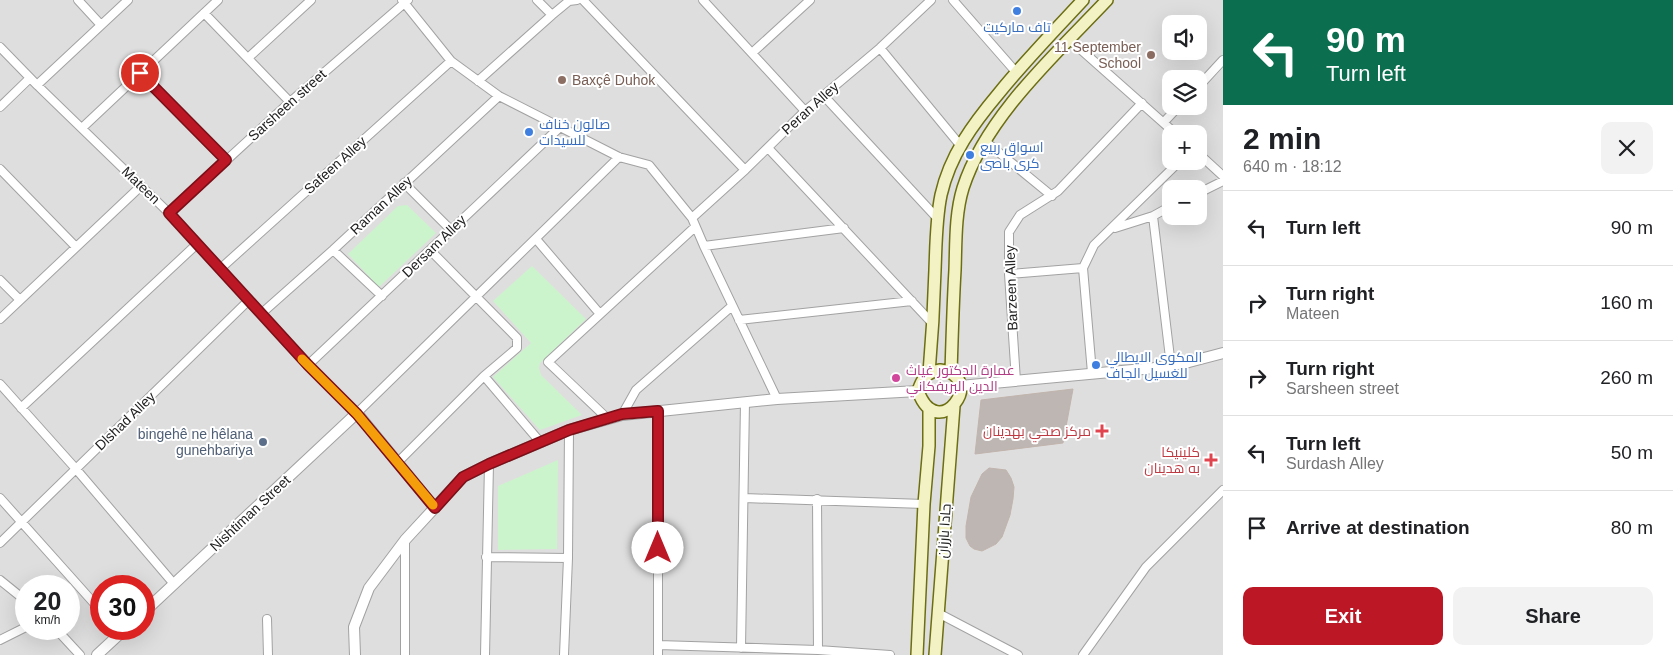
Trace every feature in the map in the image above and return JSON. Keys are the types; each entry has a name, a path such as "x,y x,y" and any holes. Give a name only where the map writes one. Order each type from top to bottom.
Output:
{"main road":[{"path":"929,373 938,219 945,181 960,145 971,127 1016,72 1083,0"},
{"path":"951,373 956,224 968,172 985,141 1028,85 1108,0"},
{"path":"1073,11 1082,17 1084,24"},
{"path":"940,370 951,373 960,386 960,397 954,406 942,412 929,409 921,400 918,391 921,382 929,373 940,370"},
{"name":"جادا بارزان","path":"935,655 954,406"},
{"name":"جادا بارزان","path":"917,655 924,504 929,446 929,409"}],"street":[{"path":"78,0 101,25"},
{"path":"37,85 128,0"},
{"path":"82,128 218,0"},
{"path":"248,58 311,0"},
{"path":"537,0 552,15"},
{"path":"478,81 552,15 569,2 577,0"},
{"path":"583,0 745,170"},
{"path":"702,0 805,111"},
{"path":"752,53 810,0"},
{"name":"Peran Alley","path":"692,218 745,170 805,111 880,48 930,0"},
{"path":"953,0 1016,72"},
{"path":"404,1 450,61 499,96 619,158 649,165 692,218 777,399"},
{"name":"Sarsheen street","path":"169,213 404,1"},
{"path":"204,13 290,102"},
{"path":"1070,40 1167,125"},
{"name":"Mateen","path":"0,47 169,213 308,365 357,414 435,508"},
{"path":"880,48 960,145"},
{"path":"1207,77 1223,60"},
{"name":"Safeen Alley","path":"220,269 450,61"},
{"path":"140,73 226,160"},
{"path":"0,107 30,78"},
{"path":"823,95 938,219"},
{"name":"Raman Alley","path":"262,313 499,96"},
{"name":"Barzeen Alley","path":"1016,381 1009,274 1009,232 1020,216 1052,196 1142,103"},
{"path":"1164,122 1171,115"},
{"name":"Dersam Alley","path":"308,365 560,128"},
{"path":"985,141 1052,196"},
{"path":"768,148 933,324"},
{"path":"357,414 619,158"},
{"path":"1207,161 1223,176"},
{"path":"0,169 76,247"},
{"path":"1092,373 1083,268 1094,246 1171,170"},
{"path":"1207,189 1223,180"},
{"path":"404,184 451,230"},
{"path":"0,319 141,186"},
{"path":"1113,228 1153,216 1162,211"},
{"path":"1153,216 1171,366"},
{"path":"608,419 548,362 695,226"},
{"path":"704,246 844,228"},
{"path":"536,239 600,314"},
{"path":"21,408 197,244"},
{"path":"333,250 382,296"},
{"path":"397,463 484,376 517,348 517,338 430,250"},
{"path":"1009,274 1083,268"},
{"path":"0,280 20,300"},
{"name":"Dlshad Alley","path":"0,543 249,300"},
{"path":"739,320 912,301"},
{"path":"622,414 636,390 732,306"},
{"path":"960,386 1171,366 1223,353"},
{"path":"484,376 541,442"},
{"path":"0,384 76,469 174,584"},
{"path":"355,655 354,627 369,588 405,540 463,477 489,464 569,430 622,414 777,399 918,391"},
{"path":"741,648 745,402"},
{"path":"658,411 658,655"},
{"name":"Nishtiman Street","path":"155,602 357,414"},
{"path":"564,655 568,558 569,430"},
{"path":"485,655 489,464"},
{"path":"1083,655 1146,567 1223,490"},
{"path":"0,498 90,599"},
{"path":"744,498 924,504"},
{"path":"817,500 818,650"},
{"path":"405,540 405,655"},
{"path":"486,557 568,558"},
{"path":"0,580 15,592"},
{"path":"938,613 1018,655"},
{"path":"267,619 268,655"},
{"path":"0,640 15,632"},
{"path":"66,640 80,655"},
{"path":"97,655 111,640"},
{"path":"658,646 701,651 741,648 818,650 890,655"}],"shaded area":[{"path":"0,0 1223,0 1223,655 0,655"}],"green space":[{"path":"407,205 436,233 379,287 348,254 398,206"},
{"path":"532,266 586,319 540,363 539,368 541,375 582,415 540,430 493,377 531,343 493,301"},
{"path":"558,460 557,549 498,550 498,486"}],"building":[{"path":"1073,389 1063,443 975,454 981,400"},
{"path":"989,468 1006,470 1014,487 1013,499 1010,515 1002,537 996,544 982,551 970,546 966,538 966,526 971,497 982,474"}],"slow traffic":[{"path":"302,359 357,414 433,505"}],"place":[{"name":"تاف ماركيت","path":"1017,11"},
{"name":"11 September School","path":"1151,55"},
{"name":"Baxçê Duhok","path":"562,80"},
{"name":"صالون خناف للسيدات","path":"529,132"},
{"name":"اسواق ربيع كرى باصى","path":"970,155"},
{"name":"المكوى الايطالي للغسيل الجاف","path":"1096,365"},
{"name":"عمارة الدكتور غياث الدين البريفكاني","path":"896,378"},
{"name":"مركز صحي بهدينان","path":"1102,431"},
{"name":"bingehê ne hêlana gunehbariya","path":"263,442"},
{"name":"كلينيكا به هدينان","path":"1211,460"}],"route":[{"path":"140,73 226,160 169,213 308,365 357,414 435,508 463,477 489,464 569,430 622,414 658,411 658,548"}]}
